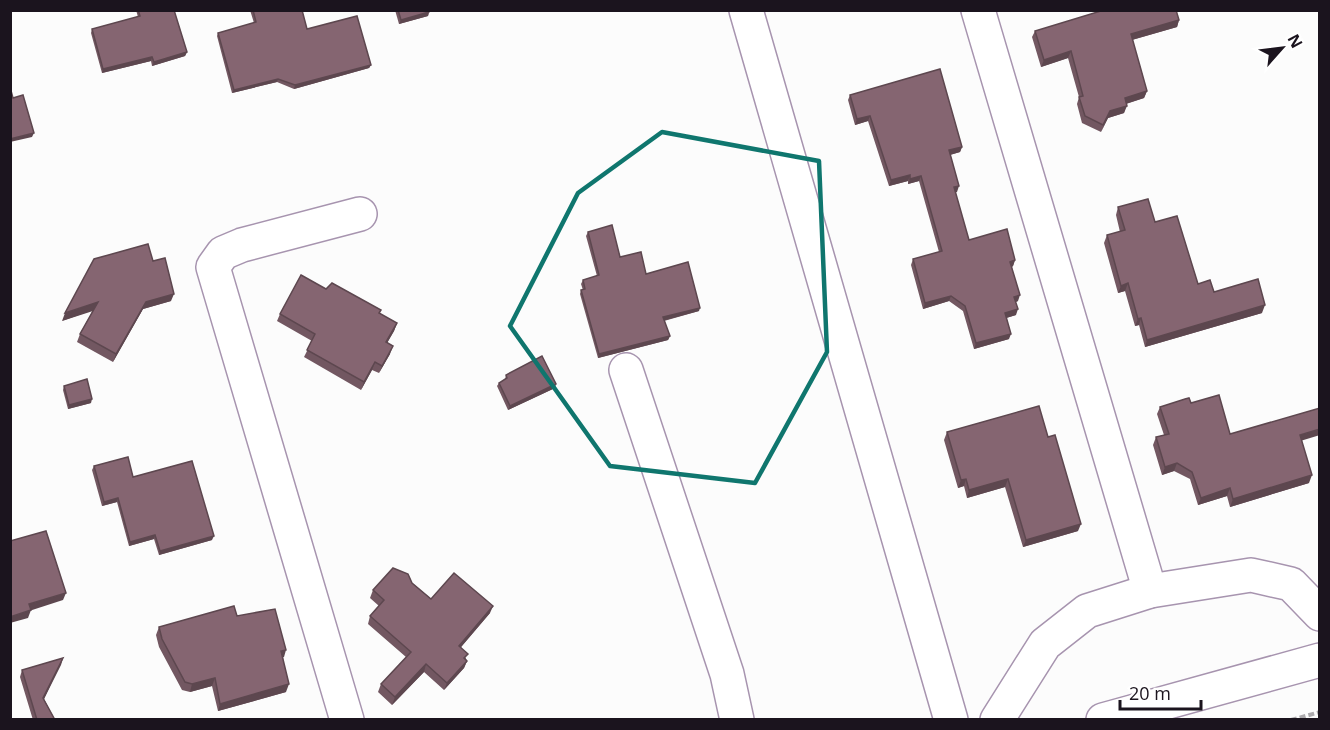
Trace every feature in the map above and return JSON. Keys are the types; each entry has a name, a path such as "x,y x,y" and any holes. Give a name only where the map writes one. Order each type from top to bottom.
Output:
{"street":[{"path":"746,10 951,720"},
{"path":"978,10 1150,591"},
{"path":"347,720 213,267 223,253 242,245 360,214"},
{"path":"626,370 727,674 737,720"},
{"path":"997,720 1045,644 1087,611 1150,591 1251,575 1291,584 1320,614"},
{"path":"1103,720 1320,660"}],"path":[{"path":"1291,720 1320,712"}],"highlighted area":[{"path":"662,132 819,161 827,352 755,483 610,466 510,326 578,193"}],"building":[{"path":"138,10 174,10 187,52 154,62 152,57 103,69 92,29 140,16"},
{"path":"253,10 302,10 307,29 357,16 371,65 295,85 278,79 234,90 218,33 256,22"},
{"path":"398,10 429,10 429,12 401,20"},
{"path":"1104,10 1176,10 1179,20 1131,34 1147,91 1125,98 1127,106 1110,111 1103,125 1085,116 1079,97 1083,96 1071,51 1044,60 1035,31"},
{"path":"940,69 962,147 949,150 959,186 954,187 969,240 1007,229 1015,260 1010,262 1020,295 1014,297 1018,309 1005,313 1011,334 976,343 965,306 951,296 925,303 913,259 942,251 921,176 910,179 910,175 891,180 870,116 857,119 850,95"},
{"path":"10,87 13,98 23,95 34,133 10,139"},
{"path":"1148,199 1155,222 1177,216 1198,284 1210,280 1214,292 1258,279 1265,305 1147,340 1141,318 1138,319 1128,283 1121,286 1107,235 1125,230 1118,207"},
{"path":"612,225 620,257 641,252 646,274 688,262 700,308 663,317 670,336 599,354 581,290 585,289 583,280 599,275 588,232"},
{"path":"148,244 153,261 165,258 174,294 146,302 116,354 80,334 98,302 65,313 94,259"},
{"path":"301,275 326,289 332,283 381,310 379,313 397,323 386,342 393,346 382,366 375,362 364,382 307,350 315,334 280,314"},
{"path":"542,356 556,384 510,406 499,383 507,378 506,375"},
{"path":"87,379 92,399 69,405 64,386"},
{"path":"1219,395 1230,434 1320,408 1320,429 1300,435 1312,475 1233,499 1230,488 1201,498 1192,472 1177,463 1165,467 1156,437 1169,434 1160,407 1189,398 1191,403"},
{"path":"1039,406 1048,437 1055,435 1081,524 1026,540 1008,479 969,490 966,479 961,480 947,432"},
{"path":"128,457 133,477 192,461 214,536 160,551 155,535 130,542 118,498 104,502 94,466"},
{"path":"46,531 66,593 29,604 31,610 10,617 10,541"},
{"path":"393,568 408,574 412,583 431,599 454,573 493,606 459,646 468,654 464,658 467,661 447,683 426,664 395,697 381,684 411,652 370,616 384,600 373,590"},
{"path":"234,606 237,616 275,609 286,650 281,651 289,684 220,704 215,678 192,684 185,682 162,639 159,627"},
{"path":"63,658 43,698 55,720 37,720 22,670"}]}
